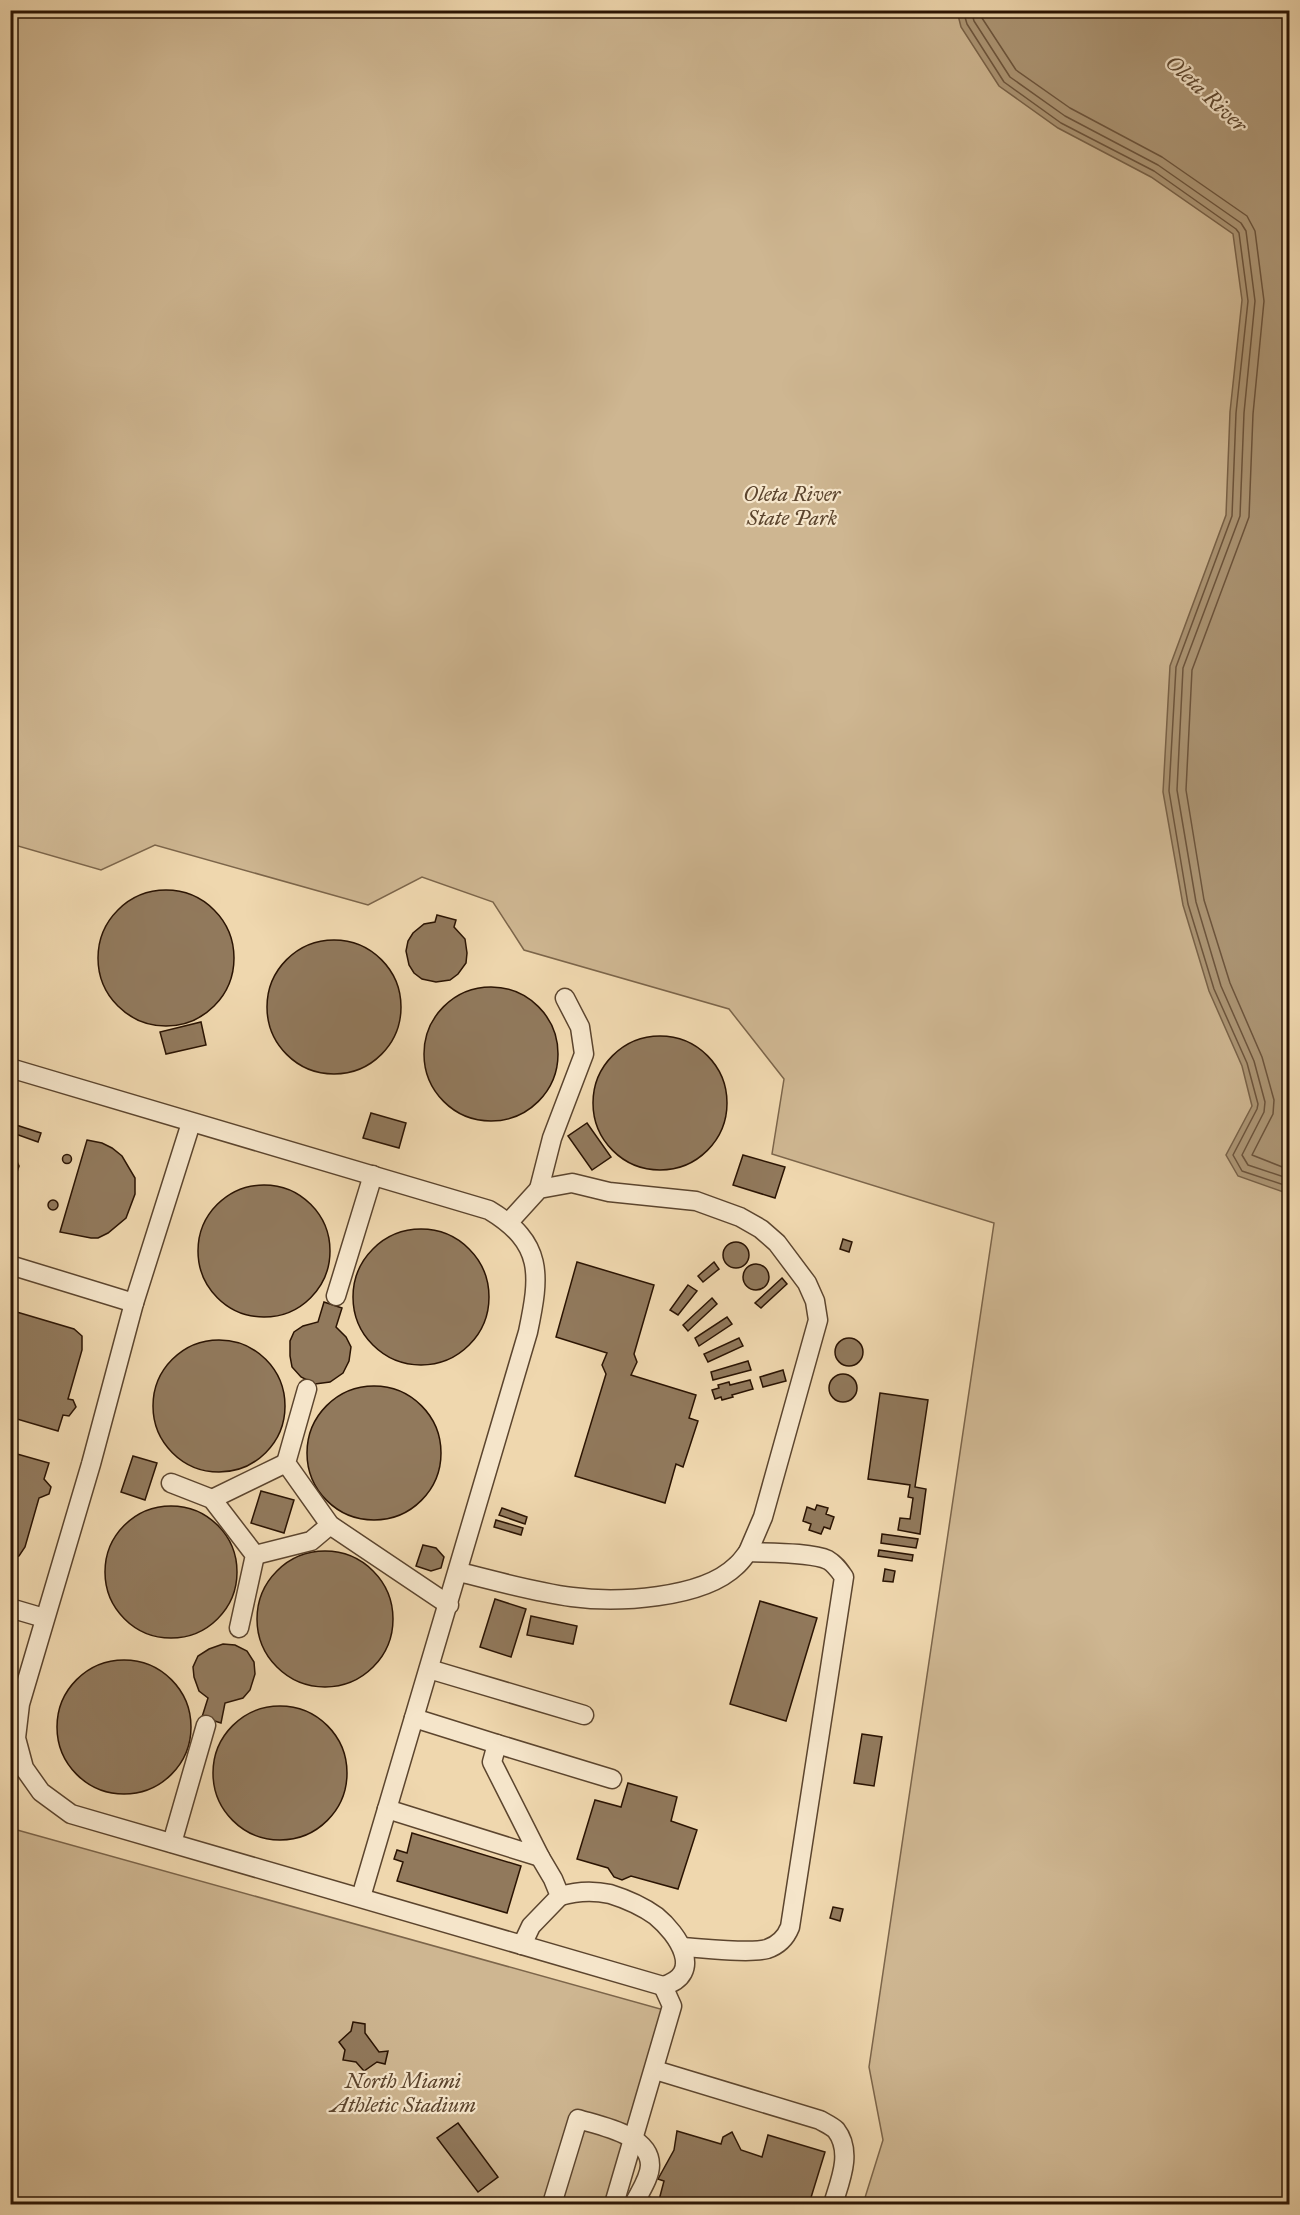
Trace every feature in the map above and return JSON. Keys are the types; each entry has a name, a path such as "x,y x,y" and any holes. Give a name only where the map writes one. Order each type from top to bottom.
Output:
{"lane":[{"path":"508,1222 539,1189 552,1138 584,1054 580,1027 565,998"},
{"path":"10,1068 489,1210 508,1222 527,1245 536,1272 535,1297 528,1332 459,1572 361,1897"},
{"path":"191,1123 134,1303 91,1464 20,1704 16,1738 24,1768 41,1792 71,1814 663,1986 675,1983 681,1975 686,1958 682,1947 658,1918 635,1904 597,1892 576,1891 560,1896 531,1926 522,1945"},
{"path":"336,1296 373,1175"},
{"path":"459,1572 573,1597 633,1599 701,1586 736,1567 748,1552 763,1517 818,1320 815,1301 807,1283 783,1251 761,1229 729,1213 696,1201 609,1192 572,1183 539,1189"},
{"path":"10,1265 134,1303"},
{"path":"212,1499 286,1463 307,1389"},
{"path":"286,1463 330,1525 449,1605"},
{"path":"171,1483 212,1499 255,1555 239,1628"},
{"path":"255,1555 311,1541 330,1525"},
{"path":"682,1947 768,1949 786,1937 790,1927 844,1577 830,1561 819,1557 748,1552"},
{"path":"10,1608 44,1618"},
{"path":"429,1669 584,1714"},
{"path":"414,1718 612,1779"},
{"path":"172,1843 206,1725"},
{"path":"497,1744 492,1762 540,1857 554,1879 560,1896"},
{"path":"387,1809 540,1857"},
{"path":"614,2205 672,2006 663,1986"},
{"path":"655,2070 819,2120 835,2129 843,2145 845,2164 832,2205"},
{"path":"552,2205 578,2119 634,2137 649,2157 650,2166 634,2205"}],"green space":[{"name":"Oleta River State Park","path":"10,11 1289,11 1289,2204 863,2204 883,2140 869,2067 994,1223 772,1154 784,1079 729,1009 524,950 493,902 422,877 368,905 155,845 101,870 11,844"},
{"name":"North Miami Athletic Stadium","path":"10,1828 664,2010 615,2204 11,2204"}],"water":[{"name":"Oleta River","path":"957,11 1289,11 1289,1194 1238,1176 1226,1155 1252,1106 1242,1066 1209,991 1183,905 1163,792 1170,666 1226,515 1230,412 1242,300 1233,234 1151,177 1058,128 999,86 961,27"}],"building":[{"path":"166,890 192,896 214,910 228,932 234,958 228,984 214,1006 192,1020 166,1026 140,1020 118,1006 104,984 98,958 104,932 118,910 140,896"},
{"path":"437,915 456,920 454,927 465,939 467,953 466,963 458,974 450,980 436,982 422,979 414,973 409,965 406,951 413,933 424,924 435,922"},
{"path":"334,940 360,945 382,959 396,981 401,1007 396,1033 382,1055 360,1069 334,1074 308,1069 286,1055 272,1033 267,1007 272,981 286,959 308,945"},
{"path":"491,987 517,992 539,1006 553,1028 558,1054 553,1080 539,1102 517,1116 491,1121 465,1116 443,1102 429,1080 424,1054 429,1028 443,1006 465,992"},
{"path":"201,1022 206,1045 166,1054 160,1032"},
{"path":"660,1036 686,1041 708,1055 722,1077 727,1103 722,1129 708,1151 686,1165 660,1170 634,1165 612,1151 598,1129 593,1103 598,1077 612,1055 634,1041"},
{"path":"371,1113 406,1123 399,1148 363,1138"},
{"path":"10,1123 41,1133 38,1142 10,1132"},
{"path":"587,1123 611,1157 592,1170 568,1136"},
{"path":"87,1140 112,1148 122,1156 135,1178 135,1194 126,1218 98,1238 60,1232"},
{"path":"10,1153 15,1157 19,1166 16,1175 10,1179"},
{"path":"67,1154 72,1159 67,1164 62,1159"},
{"path":"743,1155 785,1167 775,1198 733,1185"},
{"path":"264,1185 289,1190 311,1204 325,1226 330,1251 325,1276 311,1298 289,1312 264,1317 239,1312 217,1298 203,1276 198,1251 203,1226 217,1204 239,1190"},
{"path":"53,1200 57,1201 57,1209 53,1210 49,1209 48,1205 49,1201"},
{"path":"421,1229 447,1234 469,1249 484,1271 489,1297 484,1323 469,1345 447,1360 421,1365 395,1360 373,1345 358,1323 353,1297 358,1271 373,1249 395,1234"},
{"path":"843,1239 852,1242 849,1252 840,1249"},
{"path":"736,1242 745,1246 749,1255 745,1264 736,1268 727,1264 723,1255 727,1246"},
{"path":"577,1262 654,1285 634,1354 637,1362 631,1375 696,1395 689,1418 698,1421 683,1467 676,1464 665,1503 575,1476 606,1374 602,1365 607,1353 556,1337"},
{"path":"714,1262 719,1269 703,1282 698,1276"},
{"path":"756,1264 765,1268 769,1277 765,1286 756,1290 747,1286 743,1277 747,1268"},
{"path":"782,1278 787,1284 761,1308 755,1303"},
{"path":"688,1285 697,1291 678,1315 670,1310"},
{"path":"712,1298 717,1304 688,1331 683,1325"},
{"path":"324,1302 342,1308 336,1327 346,1337 351,1347 349,1361 343,1373 330,1382 315,1384 301,1377 292,1367 290,1341 294,1332 303,1326 318,1322"},
{"path":"10,1310 74,1329 82,1336 82,1350 68,1399 73,1400 76,1407 69,1416 63,1415 58,1431 10,1417"},
{"path":"727,1317 732,1324 699,1346 695,1338"},
{"path":"739,1338 743,1346 708,1362 704,1354"},
{"path":"849,1338 859,1342 863,1352 859,1362 849,1366 839,1362 835,1352 839,1342"},
{"path":"219,1340 244,1345 265,1360 280,1381 285,1406 280,1431 265,1452 244,1467 219,1472 194,1467 173,1452 158,1431 153,1406 158,1381 173,1360 194,1345"},
{"path":"748,1361 751,1370 713,1380 711,1372"},
{"path":"783,1370 786,1381 763,1387 760,1377"},
{"path":"843,1374 853,1378 857,1388 853,1398 843,1402 833,1398 829,1388 833,1378"},
{"path":"750,1380 753,1389 722,1400 721,1397 715,1399 712,1390 719,1388 718,1385 729,1382 730,1385"},
{"path":"374,1386 400,1391 421,1406 436,1427 441,1453 436,1479 421,1500 400,1515 374,1520 348,1515 327,1500 312,1479 307,1453 312,1427 327,1406 348,1391"},
{"path":"880,1393 928,1400 915,1487 926,1489 920,1534 898,1530 900,1518 910,1519 913,1498 908,1497 910,1485 868,1479"},
{"path":"10,1452 49,1463 44,1479 51,1487 49,1494 39,1498 25,1547 19,1556 10,1560"},
{"path":"133,1456 157,1463 145,1500 121,1492"},
{"path":"261,1491 294,1500 284,1533 251,1523"},
{"path":"817,1505 828,1508 826,1514 834,1517 830,1529 824,1527 821,1534 809,1530 811,1524 803,1521 807,1507 815,1510"},
{"path":"171,1506 196,1511 218,1525 232,1547 237,1572 232,1597 218,1619 196,1633 171,1638 146,1633 124,1619 110,1597 105,1572 110,1547 124,1525 146,1511"},
{"path":"502,1508 527,1517 525,1524 499,1515"},
{"path":"496,1520 523,1528 521,1535 494,1527"},
{"path":"882,1534 918,1539 916,1548 881,1543"},
{"path":"423,1545 436,1548 444,1557 441,1568 431,1571 416,1566"},
{"path":"879,1550 913,1555 912,1561 878,1556"},
{"path":"325,1551 351,1556 363,1562 373,1571 382,1581 388,1593 393,1619 388,1645 382,1657 373,1667 363,1676 351,1682 325,1687 299,1682 287,1676 277,1667 268,1657 262,1645 257,1619 262,1593 268,1581 277,1571 287,1562 299,1556"},
{"path":"885,1569 895,1571 893,1582 883,1581"},
{"path":"495,1599 526,1609 511,1657 480,1647"},
{"path":"760,1601 817,1618 786,1721 730,1704"},
{"path":"531,1616 577,1626 573,1644 527,1635"},
{"path":"223,1644 235,1645 247,1651 254,1662 255,1674 250,1690 243,1698 225,1703 221,1723 202,1717 208,1698 199,1691 193,1667 198,1656"},
{"path":"124,1660 149,1665 171,1680 186,1702 191,1727 186,1752 171,1774 149,1789 124,1794 99,1789 77,1774 62,1752 57,1727 62,1702 77,1680 99,1665"},
{"path":"280,1706 306,1711 327,1726 342,1747 347,1773 342,1799 327,1820 306,1835 280,1840 254,1835 233,1820 218,1799 213,1773 218,1747 233,1726 254,1711"},
{"path":"862,1734 882,1737 874,1786 854,1783"},
{"path":"628,1783 677,1797 671,1821 697,1830 678,1889 631,1876 622,1880 614,1877 608,1868 577,1859 595,1800 621,1807"},
{"path":"412,1833 521,1866 507,1913 397,1881 403,1862 394,1859 397,1850 407,1853"},
{"path":"833,1907 843,1909 840,1921 830,1918"},
{"path":"353,2022 365,2024 365,2033 379,2052 388,2051 385,2064 377,2062 364,2071 356,2062 343,2060 345,2050 339,2042 351,2031"},
{"path":"458,2123 498,2177 478,2192 437,2138"},
{"path":"677,2131 721,2144 723,2137 732,2132 741,2150 762,2157 768,2135 825,2152 809,2204 647,2204 649,2197 659,2200 664,2181 658,2179 674,2150"}]}
